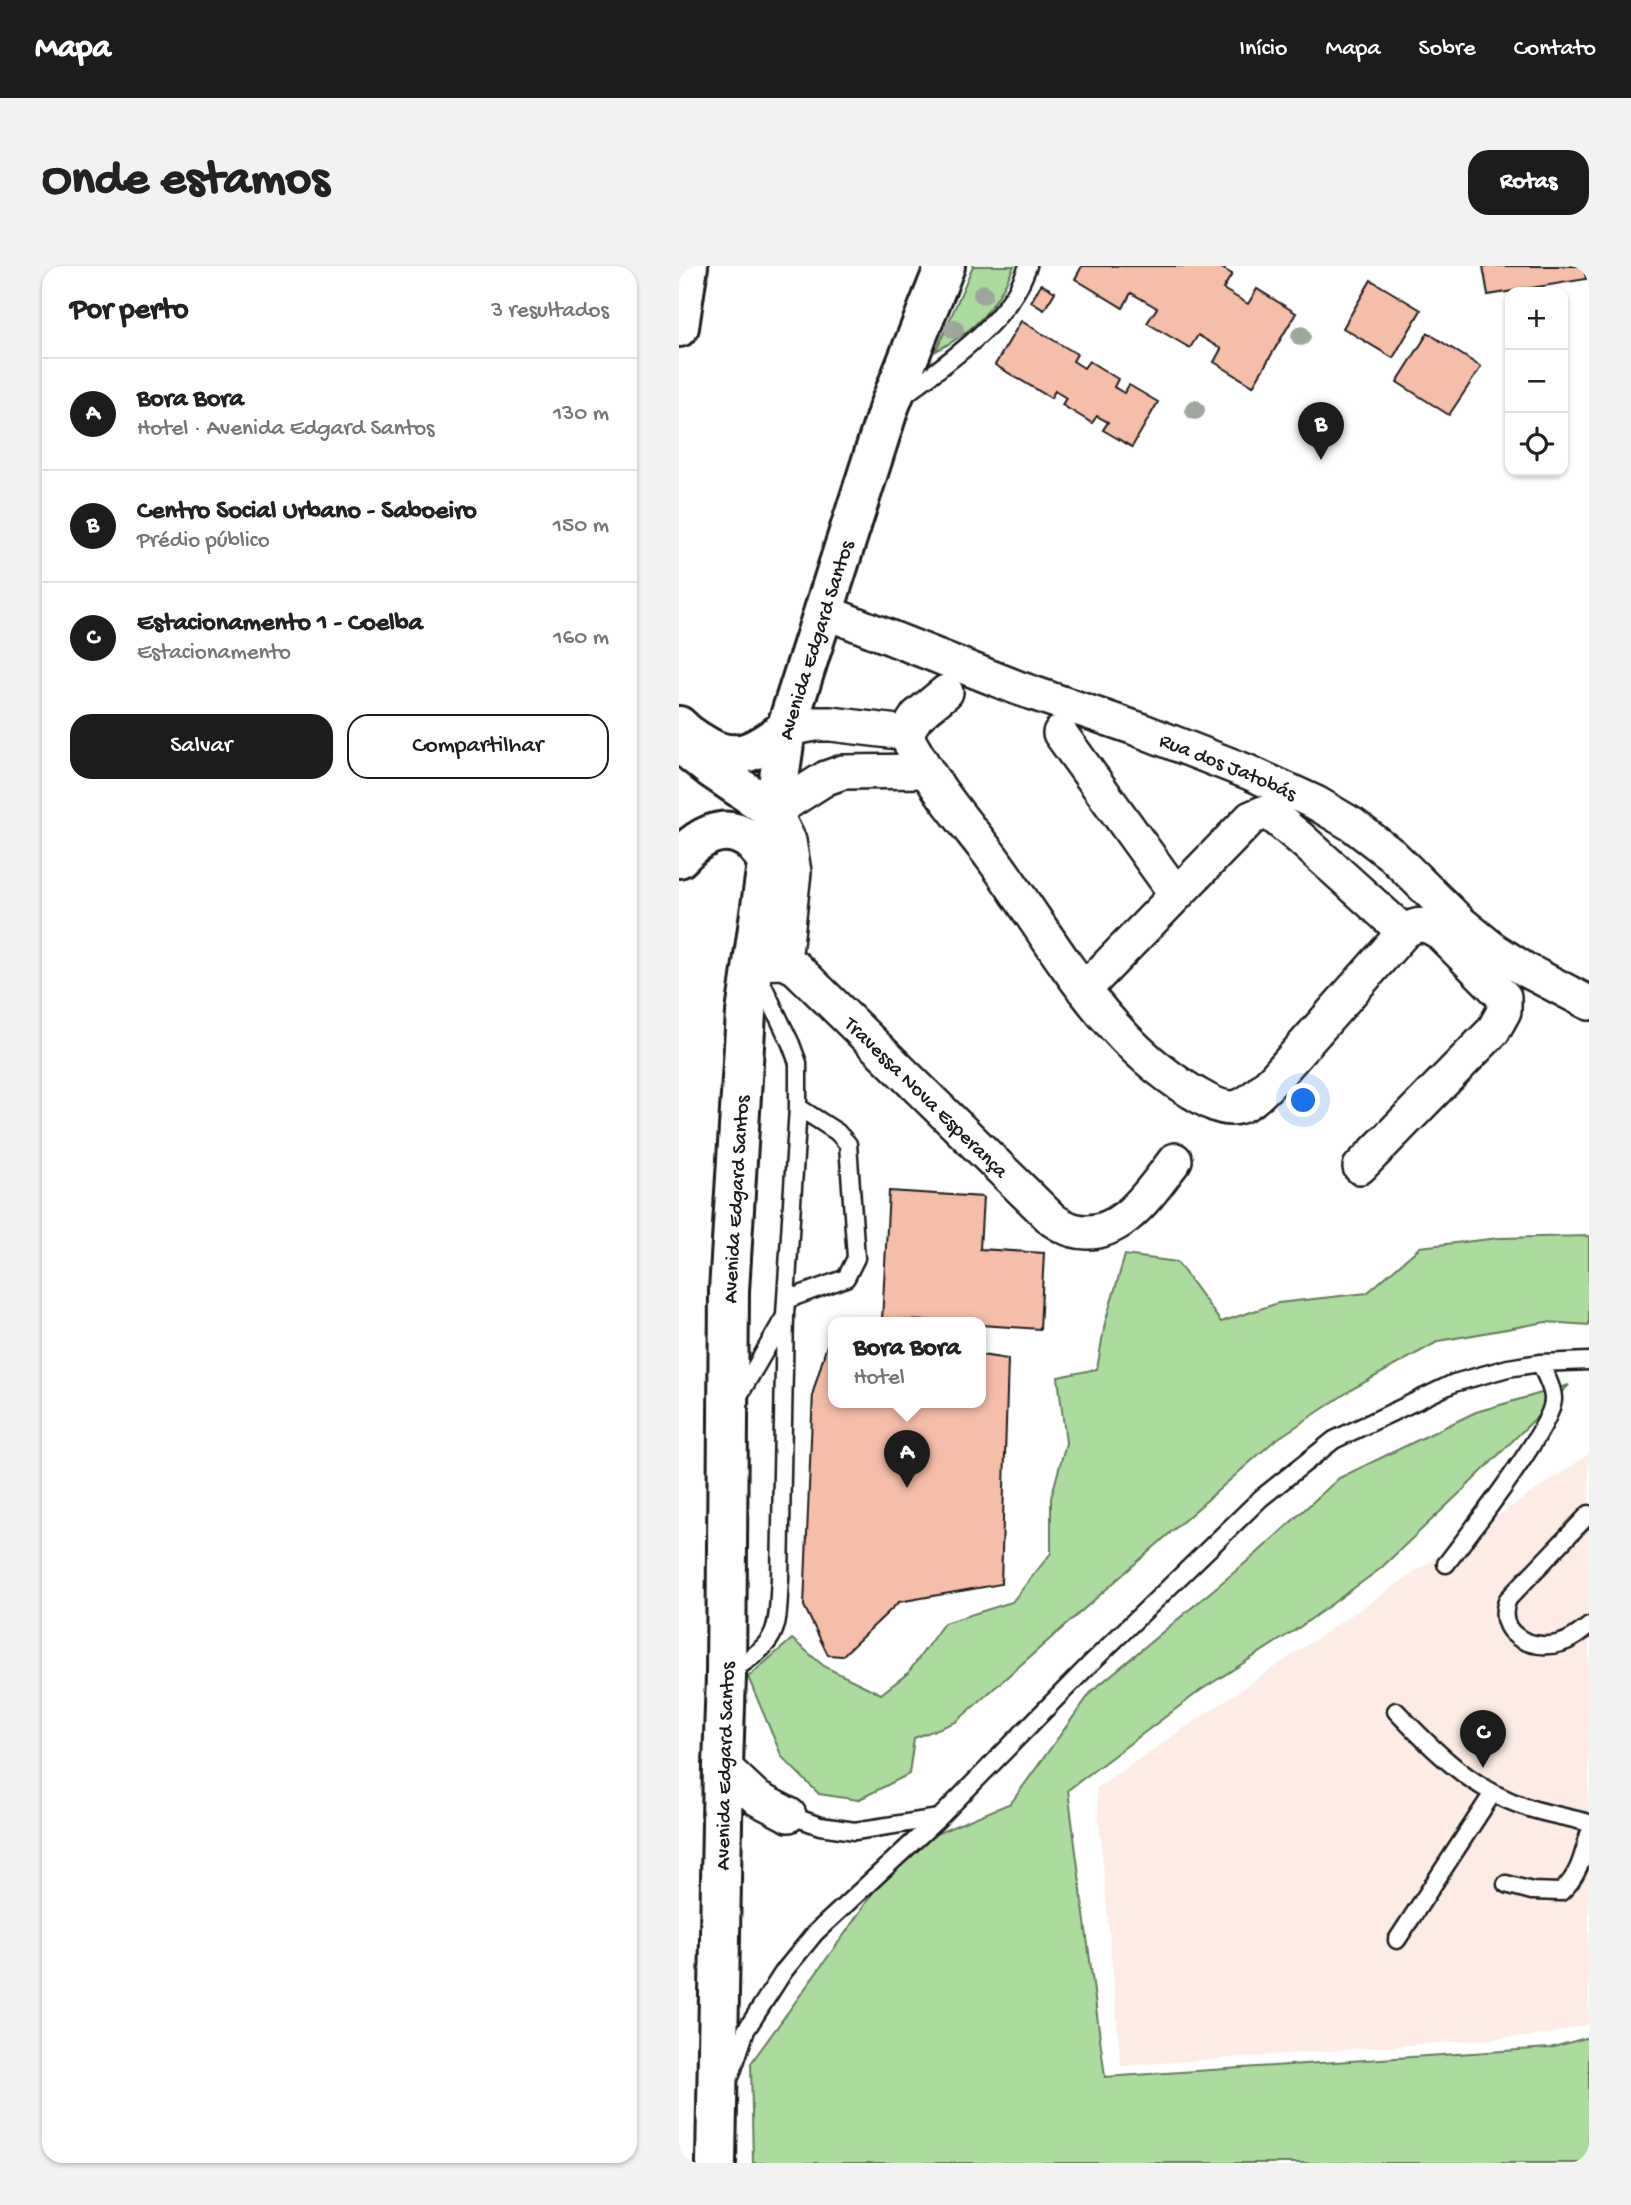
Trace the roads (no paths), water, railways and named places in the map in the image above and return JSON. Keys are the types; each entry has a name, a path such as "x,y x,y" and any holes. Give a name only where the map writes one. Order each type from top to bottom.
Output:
{"main road":[{"path":"679,327 688,266"},
{"name":"Avenida Edgard Santos","path":"716,2163 726,1676 729,1292 740,1094 768,962 767,859 786,729 889,407 945,266"},
{"path":"679,726 690,737 714,751 731,755 756,750 786,729"},
{"path":"679,740 711,768 774,811"},
{"path":"679,858 699,839 716,831 733,832 748,839 767,859"},
{"path":"710,2163 716,2124"}],"street":[{"name":"Rua dos Jatobás","path":"823,611 1018,688 1185,747 1317,803 1353,825 1392,855 1461,923 1493,949 1524,969 1589,1003"},
{"path":"906,733 918,716 946,692"},
{"path":"786,729 831,724 906,733"},
{"path":"906,733 926,771 993,860 1084,990 1139,1052 1167,1077 1213,1104 1229,1108 1239,1107 1251,1100 1274,1079 1413,925 1424,925 1440,933 1504,997 1504,1011 1493,1031 1360,1167"},
{"path":"1060,733 1176,894"},
{"path":"768,962 795,872 789,841 774,811 826,778 843,772 926,771"},
{"path":"1084,990 1251,818 1263,813 1272,816 1300,838 1404,932"},
{"name":"Travessa Nova Esperança","path":"768,962 796,968 1053,1220 1072,1230 1104,1230 1121,1221 1175,1160"},
{"path":"723,1766 758,1799 789,1815"}],"lane":[{"path":"889,407 966,347 992,322 1014,296 1028,266"},
{"path":"726,1676 763,1646 772,1635 780,1580 786,1308 798,1107 798,1063 768,962"},
{"path":"727,1416 786,1308 846,1278 856,1258 848,1144 837,1132 798,1107"},
{"path":"716,2124 746,2030 785,1971 815,1933 939,1818 1088,1666 1261,1498 1334,1440 1454,1383 1508,1368 1540,1363 1589,1361"},
{"path":"1446,1564 1539,1435 1551,1411 1552,1391 1540,1363"},
{"path":"1589,1514 1508,1599 1503,1610 1504,1620 1515,1635 1526,1642 1541,1645 1559,1644 1577,1636 1589,1626"},
{"path":"1396,1711 1452,1766 1493,1793 1525,1807 1589,1823"},
{"path":"1397,1940 1493,1793"},
{"path":"789,1815 820,1826 855,1831 939,1818"},
{"path":"1506,1884 1532,1891 1561,1892 1571,1884 1579,1870 1589,1833"}],"place":[{"name":"Centro Social Urbano - Saboeiro","path":"1321,460"},
{"name":"Bora Bora","path":"907,1488"},
{"name":"Estacionamento 1 - Coelba","path":"1483,1768"}]}
